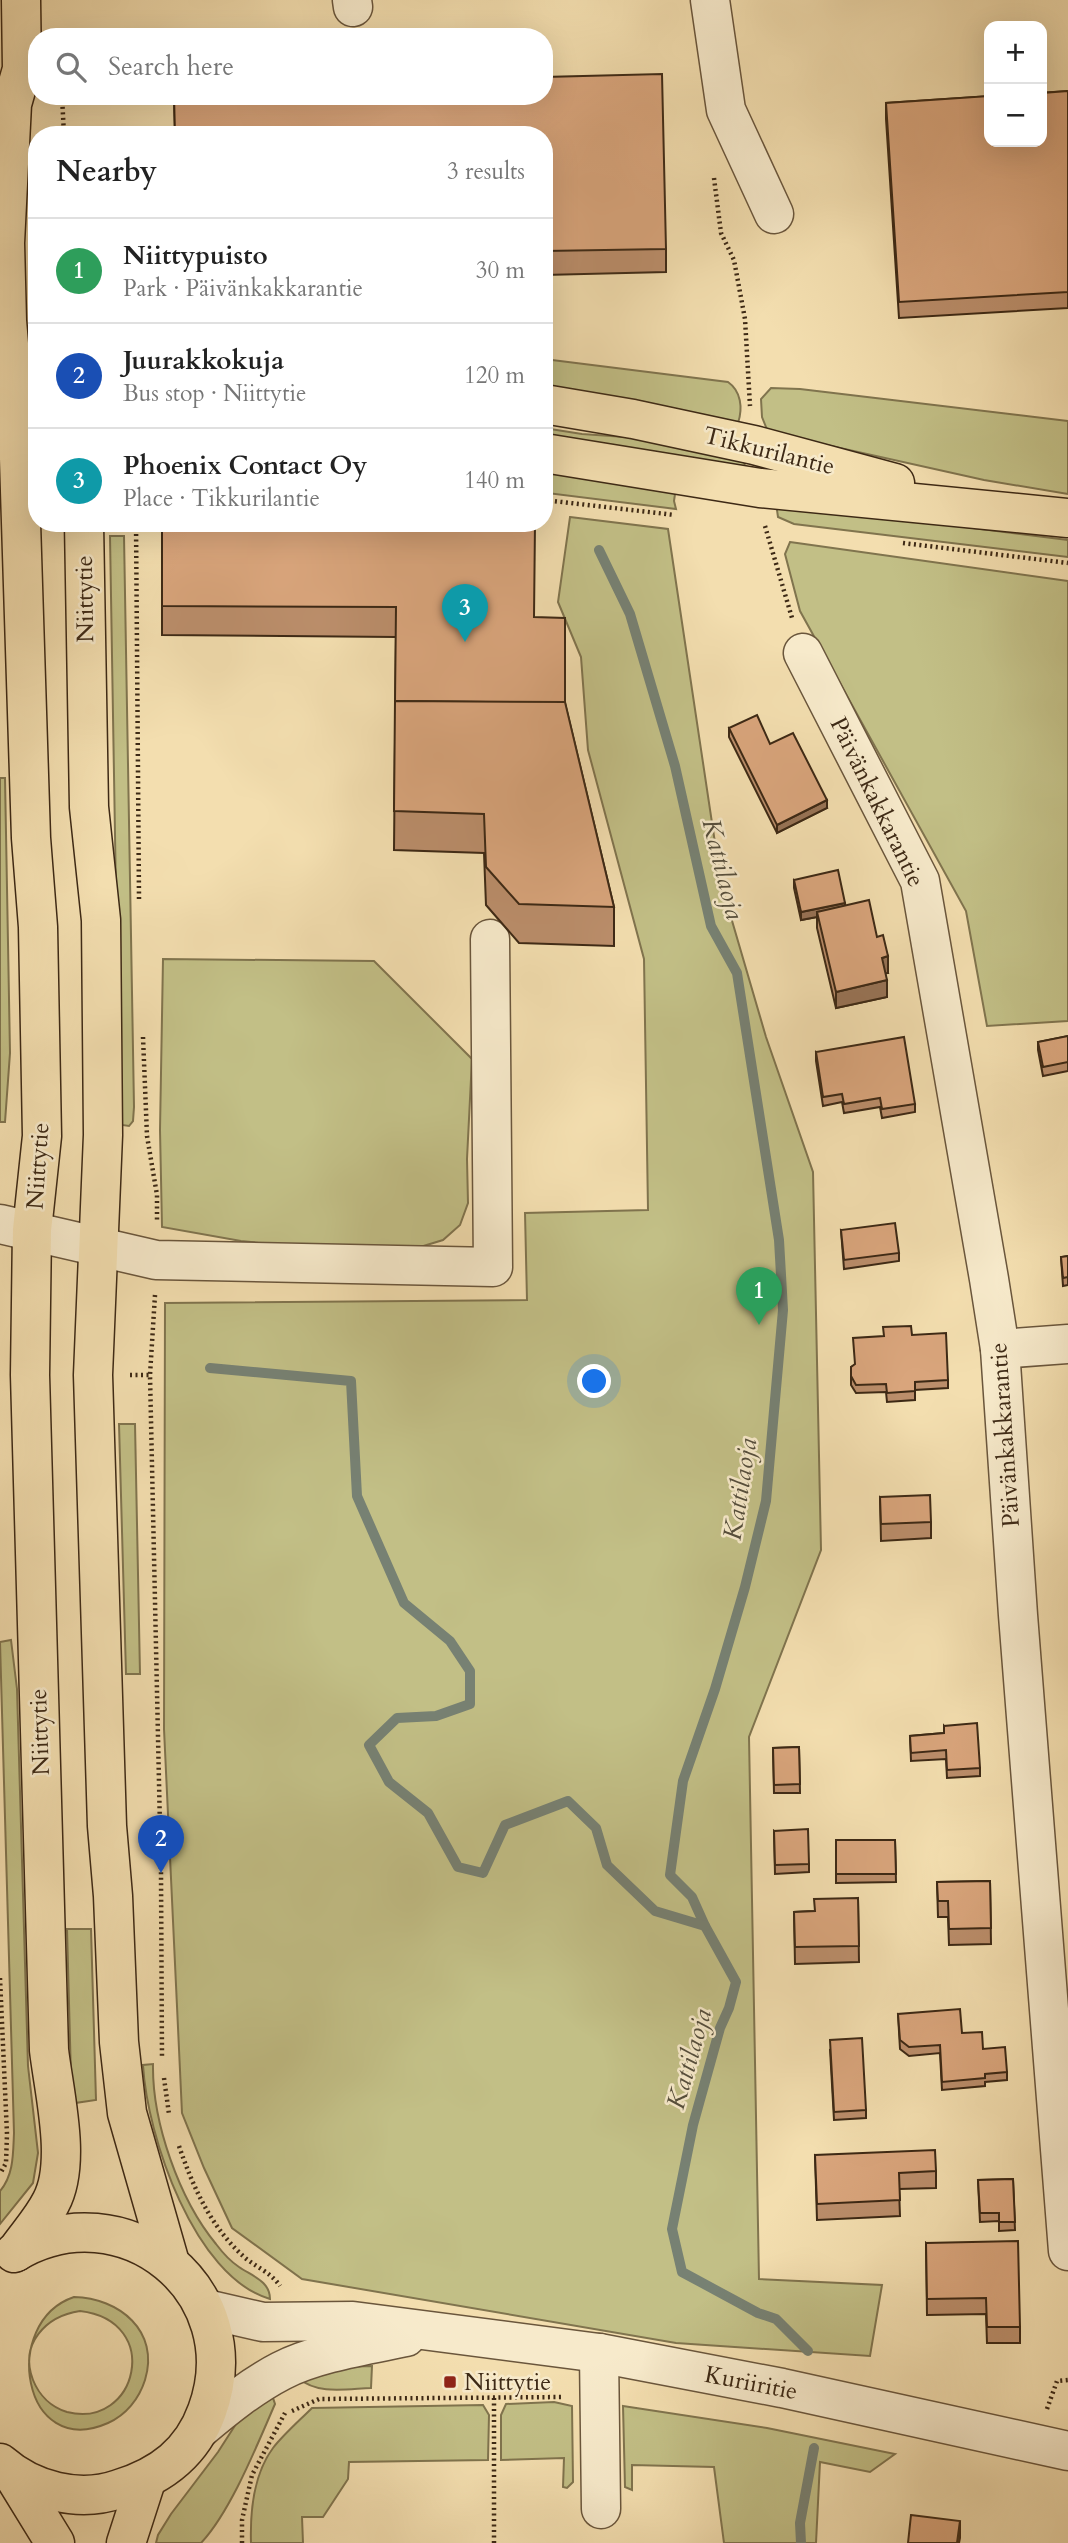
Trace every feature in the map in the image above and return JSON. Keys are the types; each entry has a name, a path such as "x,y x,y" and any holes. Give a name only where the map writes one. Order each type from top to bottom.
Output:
{"main road":[{"name":"Niittytie","path":"8,2259 52,2201 59,2174 60,2141 49,2050 30,1375 16,1227 42,1136 38,941 31,838 15,322 5,243 12,104 22,68 21,0"},
{"name":"Niittytie","path":"22,68 28,86"},
{"name":"Niittytie","path":"34,105 36,126"},
{"name":"Tikkurilantie","path":"553,406 633,419 754,445 992,509"},
{"name":"Tikkurilantie","path":"553,454 760,488 1068,518"},
{"name":"Niittytie","path":"84,532 89,807 101,920 103,1135 94,1402 107,1826 113,1896 119,2042 127,2113 170,2263"},
{"path":"6,2468 48,2490 77,2496 106,2494 146,2481 179,2457 201,2428 215,2389 218,2360 206,2309 170,2263 151,2249 130,2239 82,2232 58,2234 8,2259"},
{"path":"6,2468 55,2543"},
{"path":"126,2543 146,2481"}],"street":[{"path":"710,0 726,110 774,214"},
{"name":"Päivänkakkarantie","path":"803,653 920,881 1000,1349 1068,2251"},
{"path":"16,1227 156,1260 493,1267 490,939"},
{"path":"1000,1349 1068,1344"},
{"name":"Kuriiritie","path":"206,2309 263,2322 353,2321 598,2353 794,2391 1068,2451"},
{"name":"Kuriiritie","path":"201,2428 239,2397 282,2370 327,2355 432,2331"},
{"path":"598,2353 601,2509"}],"path":[{"path":"62,105 64,126"},
{"path":"713,173 721,233 734,260 745,319 754,445"},
{"path":"760,488 765,526 803,653"},
{"path":"136,532 139,912"},
{"path":"142,1032 147,1136 158,1195 154,1335 150,1375 161,1873 162,2062"},
{"path":"0,1978 7,2134 6,2163 0,2174"},
{"path":"163,2073 170,2118"},
{"path":"176,2139 190,2177 223,2237 245,2258 274,2277 279,2284 282,2321"},
{"path":"242,2543 242,2520 252,2475 285,2414 282,2370"},
{"path":"494,2396 494,2543"},
{"path":"285,2414 319,2399 599,2397"}],"shaded area":[{"path":"553,360 728,382 736,390 740,400 738,423 553,389"},
{"path":"771,388 800,389 1068,421 1068,494 984,480 768,432 762,417 761,399"},
{"path":"553,429 640,438 744,457 745,469 553,440"},
{"path":"553,468 676,487 676,509 553,494"},
{"path":"776,503 1068,540 1068,557 794,524 778,517"},
{"path":"570,517 668,529 721,883 766,1037 813,1172 821,1550 749,1737 759,2279 882,2285 870,2356 676,2343 302,2279 232,2228 182,2113 164,1729 165,1303 527,1300 525,1213 648,1210 644,959 588,750 581,657 558,602"},
{"path":"110,536 124,536 134,1107 133,1121 129,1126 122,1125 119,1073"},
{"path":"790,542 1068,581 1068,1021 987,1026 966,911 800,611 785,554"},
{"path":"0,778 5,778 10,1053 5,1122 0,1122"},
{"path":"163,959 374,961 472,1059 467,1159 468,1203 460,1225 443,1240 407,1251 306,1248 241,1241 162,1227 160,1130"},
{"path":"119,1424 135,1424 140,1674 126,1674"},
{"path":"11,1640 17,1689 28,2066 38,2153 33,2183 0,2224 0,2191 10,2171 14,2133 0,1642"},
{"path":"67,1929 91,1929 96,2100 75,2103 71,2077"},
{"path":"153,2064 157,2110 163,2135 170,2159 190,2205 229,2259 264,2283 270,2299 243,2286 219,2263 197,2234 180,2200 165,2164 146,2095 143,2065"},
{"path":"74,2297 91,2299 120,2311 132,2320 141,2332 147,2346 145,2380 131,2406 115,2420 79,2430 56,2423 40,2406 31,2384 30,2369 39,2391 51,2404 67,2412 91,2413 110,2405 124,2391 131,2372 131,2352 123,2334 106,2319 80,2311 68,2314 46,2326 34,2342 36,2333 51,2311"},
{"path":"372,2366 371,2388 323,2389 298,2378 342,2367"},
{"path":"266,2397 273,2398 275,2404 242,2477 212,2530 201,2543 156,2543 171,2514 218,2452 245,2410"},
{"path":"554,2402 572,2406 573,2482 567,2488 563,2487 564,2458 501,2460 501,2415 506,2404"},
{"path":"483,2405 489,2415 488,2460 349,2462 348,2479 323,2517 302,2517 303,2543 251,2543 252,2506 261,2470 277,2443 312,2408"},
{"path":"623,2406 767,2428 895,2454 870,2472 820,2462 816,2543 724,2543 714,2467 632,2465 632,2490 625,2487"}],"building":[{"path":"662,74 666,249 553,251 553,126 175,126 174,105 553,105 553,77"},
{"path":"1068,91 1068,292 899,302 886,103 984,96 984,147 1047,147 1047,93"},
{"path":"162,532 535,532 534,617 565,618 565,703 395,701 396,607 162,606"},
{"path":"395,701 565,702 614,907 519,904 486,867 484,814 394,811"},
{"path":"757,715 770,744 793,733 827,800 777,825 729,728"},
{"path":"838,870 845,903 801,912 794,880"},
{"path":"869,900 877,937 883,935 888,956 882,958 887,980 836,992 817,912"},
{"path":"1068,1036 1068,1062 1043,1067 1038,1042"},
{"path":"904,1037 915,1104 882,1109 880,1098 844,1104 842,1094 823,1097 816,1052"},
{"path":"895,1223 899,1253 844,1260 841,1230"},
{"path":"1068,1256 1068,1277 1063,1278 1061,1257"},
{"path":"911,1326 912,1335 946,1333 948,1380 915,1382 915,1391 887,1393 886,1384 856,1385 851,1376 851,1367 855,1364 853,1338 884,1336 883,1327"},
{"path":"930,1495 931,1522 881,1524 880,1497"},
{"path":"977,1723 980,1768 947,1770 946,1750 911,1753 910,1736 944,1733 944,1726"},
{"path":"799,1747 800,1784 774,1785 773,1748"},
{"path":"808,1829 809,1864 775,1865 774,1831"},
{"path":"836,1840 895,1840 896,1874 836,1874"},
{"path":"990,1881 991,1928 949,1929 948,1901 938,1901 937,1882"},
{"path":"858,1898 859,1946 795,1947 794,1912 815,1911 814,1899"},
{"path":"960,2009 962,2033 982,2032 983,2049 1005,2047 1007,2072 985,2074 985,2078 942,2082 940,2045 909,2047 900,2040 898,2014"},
{"path":"862,2038 866,2110 834,2112 830,2040"},
{"path":"935,2150 936,2171 899,2173 900,2200 817,2204 815,2155"},
{"path":"1013,2179 1015,2222 999,2222 999,2213 980,2213 978,2180"},
{"path":"1018,2241 1020,2327 987,2327 986,2298 927,2299 926,2243"},
{"path":"911,2515 960,2521 957,2543 908,2543"}],"waterway":[{"name":"Kattilaoja","path":"599,550 630,614 675,766 711,926 737,973 779,1240 783,1310 766,1501 745,1587 715,1689 683,1781 670,1875 692,1897 736,1982 693,2125 672,2229 682,2272 758,2313 776,2319 808,2351"},
{"path":"210,1368 351,1381 357,1496 404,1603 450,1641 470,1671 470,1704 436,1716 397,1718 369,1745 389,1782 428,1813 458,1867 483,1873 505,1825 568,1801 596,1828 607,1865 655,1911 705,1926"},
{"name":"Kattilaoja","path":"801,2543 800,2523 814,2448"}],"place":[{"name":"Phoenix Contact Oy","path":"465,642"},
{"name":"Niittypuisto","path":"759,1325"},
{"name":"Juurakkokuja","path":"161,1873"},
{"name":"Niittytie","path":"450,2382"}]}
